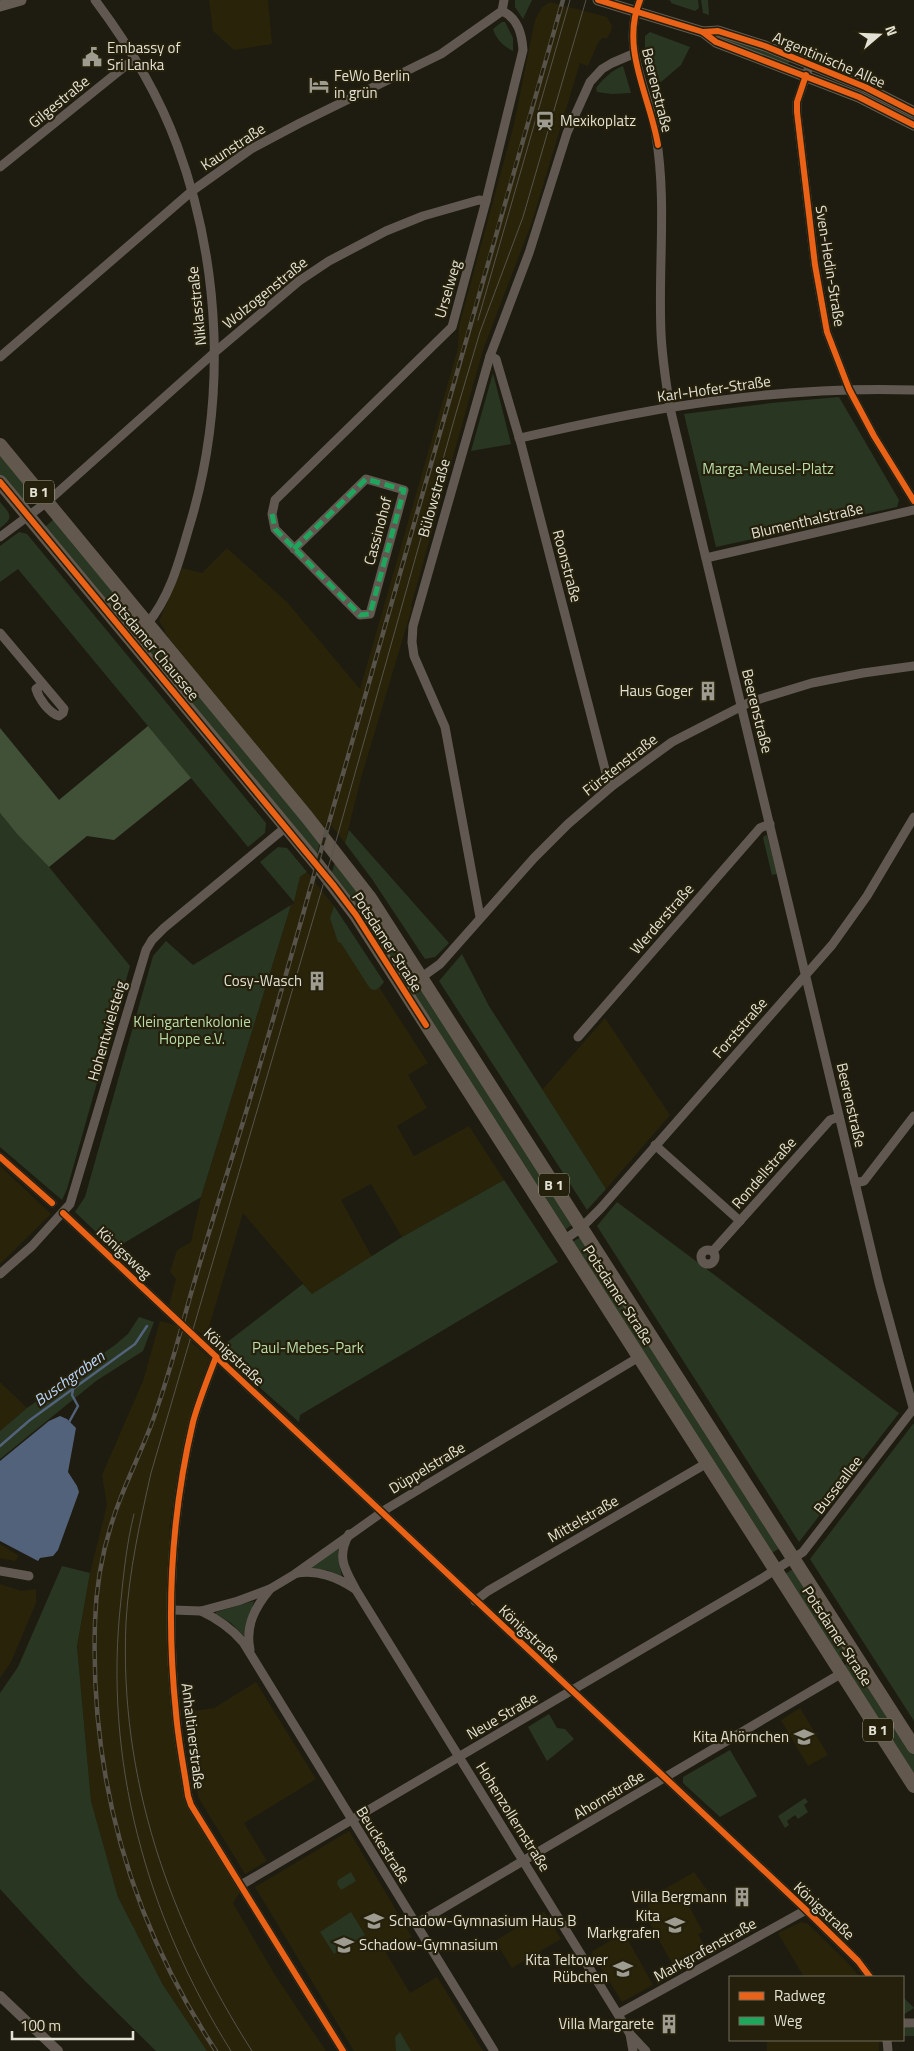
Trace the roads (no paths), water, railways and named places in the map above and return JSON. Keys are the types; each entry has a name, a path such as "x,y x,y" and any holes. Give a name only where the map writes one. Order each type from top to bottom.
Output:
{"main road":[{"path":"0,6 21,0"},
{"name":"Argentinische Allee","path":"598,0 703,32 716,42 865,87 914,112"},
{"name":"Argentinische Allee","path":"808,70 914,125"},
{"name":"Potsdamer Chaussee","path":"0,445 307,817"},
{"name":"Potsdamer Chaussee","path":"0,482 286,828"},
{"name":"Potsdamer Straße","path":"307,817 370,898 914,1747"},
{"name":"Potsdamer Straße","path":"286,828 344,898 914,1786"}],"street":[{"name":"Niklasstraße","path":"96,0 134,58 153,93 176,143 192,192 204,245 212,300 215,352 213,401 207,450 195,508 174,575 155,614 147,624"},
{"path":"502,11 504,0"},
{"name":"Beerenstraße","path":"640,0 632,30 634,54 654,124 662,182 660,330 670,408 889,1327 914,1409"},
{"name":"Kaunstraße","path":"0,357 192,192 251,148 300,122 441,54 502,11"},
{"name":"Urselweg","path":"272,514 275,500 452,327 486,202 523,50 519,28 513,18 502,11"},
{"name":"Bülowstraße","path":"480,917 446,727 414,656 412,642 413,626 490,356 529,253 567,133 590,82 602,69 619,59 634,54"},
{"name":"Gilgestraße","path":"0,167 134,58"},
{"name":"Sven-Hedin-Straße","path":"808,70 797,102 797,112 815,265 827,332 850,389 874,436 914,501"},
{"name":"Wolzogenstraße","path":"0,537 47,502 215,352 299,281 358,244 423,216 479,200 486,202"},
{"name":"Roonstraße","path":"490,356 496,358 519,438 608,781 612,786"},
{"name":"Karl-Hofer-Straße","path":"519,438 670,408 767,395 850,389 914,390"},
{"name":"Cassinohof","path":"272,514 275,529 294,549 360,616 370,614 404,490 366,479 294,549"},
{"name":"Blumenthalstraße","path":"706,558 914,510"},
{"path":"0,633 43,684"},
{"name":"Fürstenstraße","path":"404,990 422,979 440,964 534,858 612,786 672,742 742,706 812,683 914,666"},
{"name":"Forststraße","path":"564,1240 581,1228 832,945 854,916 914,816"},
{"name":"Werderstraße","path":"578,1036 760,828 770,824"},
{"name":"Hohentwielsteig","path":"0,1274 32,1246 70,1204 146,950 164,928 286,828"},
{"path":"855,1183 864,1181 914,1116"},
{"name":"Rondellstraße","path":"713,1251 830,1120 839,1117"},
{"path":"655,1145 740,1221"},
{"path":"0,1157 52,1203"},
{"name":"Königsweg","path":"63,1213 167,1311"},
{"name":"Königstraße","path":"167,1311 806,1910 858,1961 869,1976"},
{"name":"Anhaltinerstraße","path":"216,1357 194,1420 174,1534 172,1610 176,1713 188,1796 191,1805 343,2051"},
{"name":"Düppelstraße","path":"172,1610 201,1611 238,1601 270,1588 295,1574 380,1512 639,1357"},
{"name":"Busseallee","path":"776,1570 803,1552 914,1409"},
{"name":"Mittelstraße","path":"475,1601 488,1591 707,1463"},
{"name":"Hohenzollernstraße","path":"349,1534 342,1546 342,1558 345,1570 356,1590 630,2034 646,2051"},
{"name":"Neue Straße","path":"241,1885 776,1570"},
{"path":"0,1571 29,1576"},
{"name":"Hohenzollernstraße","path":"295,1574 308,1572 322,1573 340,1580 356,1590"},
{"path":"250,1652 248,1640 252,1616 270,1588"},
{"name":"Beuckestraße","path":"201,1611 219,1620 233,1631 250,1652 494,2051"},
{"name":"Ahornstraße","path":"416,1924 842,1673"},
{"name":"Markgrafenstraße","path":"618,2014 806,1910"},
{"path":"0,1996 58,2051"},
{"name":"Hohenzollernstraße","path":"630,2034 634,2051"}],"water":[{"path":"60,1416 67,1419 76,1428 68,1472 79,1492 58,1550 53,1556 40,1558 38,1561 0,1541 0,1461 49,1421"}],"waterway":[{"name":"Buschgraben","path":"0,1446 30,1420 135,1344 147,1326"},
{"path":"68,1424 78,1406 72,1395 73,1389"}],"tram line":[{"path":"478,320 570,0"},
{"path":"252,2051 222,2002 196,1951 174,1899 155,1846 141,1792 131,1737 126,1680 126,1622 132,1565 151,1473 338,834 456,413 480,332 523,217 586,0"},
{"path":"134,1514 123,1578 117,1659 119,1719 125,1777 137,1834 154,1891 175,1946 201,1999 231,2051"}],"railway":[{"path":"216,2051 186,2002 161,1951 139,1900 122,1847 109,1793 100,1737 95,1681 95,1623 99,1575 115,1512 150,1428 165,1386 257,1075 563,0"}],"place":[{"name":"Embassy of Sri Lanka","path":"92,57"},
{"name":"FeWo Berlin in grün","path":"319,85"},
{"name":"Mexikoplatz","path":"545,121"},
{"name":"Haus Goger","path":"708,691"},
{"name":"Cosy-Wasch","path":"317,981"},
{"name":"Kita Ahörnchen","path":"804,1737"},
{"name":"Villa Bergmann","path":"742,1897"},
{"name":"Schadow-Gymnasium Haus B","path":"374,1921"},
{"name":"Kita Markgrafen","path":"675,1925"},
{"name":"Schadow-Gymnasium","path":"344,1945"},
{"name":"Kita Teltower Rübchen","path":"623,1969"},
{"name":"Villa Margarete","path":"669,2024"}],"park label":[{"name":"Marga-Meusel-Platz","path":"768,469"},
{"name":"Kleingartenkolonie Hoppe e.V.","path":"192,1030"},
{"name":"Paul-Mebes-Park","path":"308,1348"}]}
